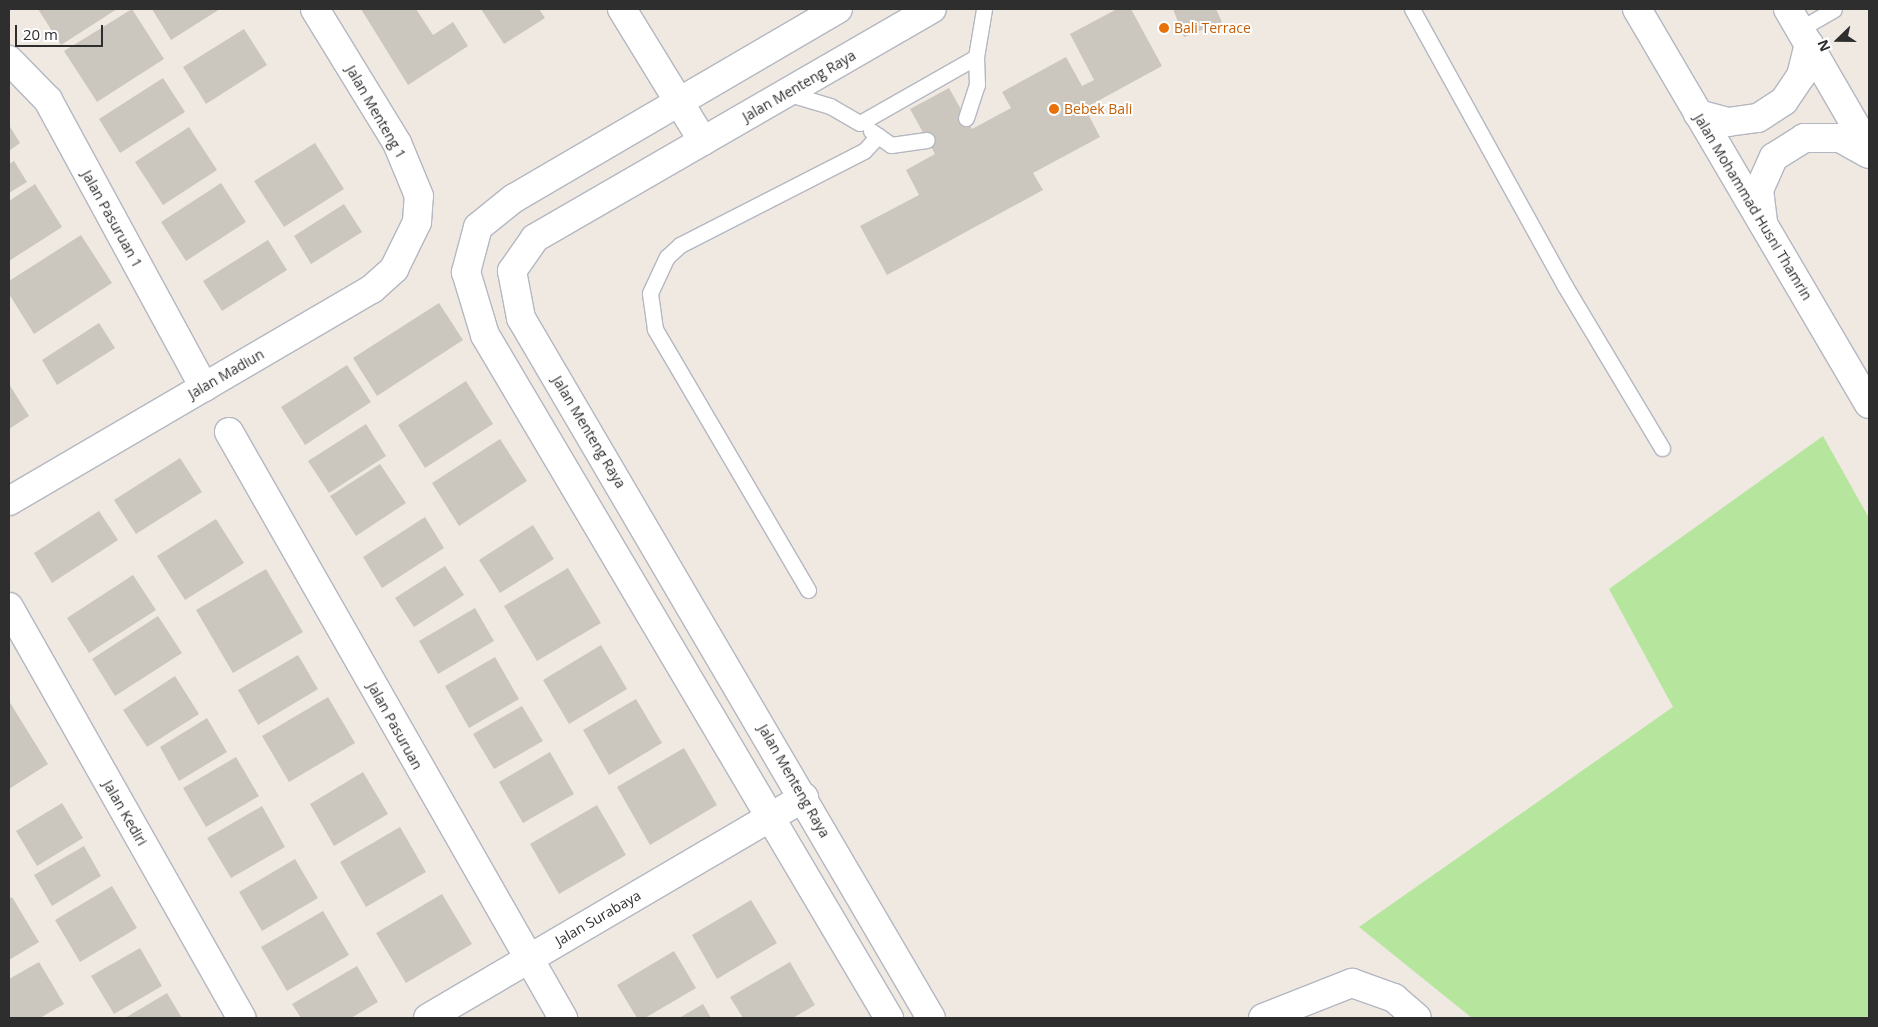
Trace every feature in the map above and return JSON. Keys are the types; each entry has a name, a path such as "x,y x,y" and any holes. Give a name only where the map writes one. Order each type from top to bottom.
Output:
{"street":[{"name":"Jalan Menteng 1","path":"315,9 398,143 420,196 417,222"},
{"path":"622,9 702,141"},
{"path":"838,9 678,100 506,204 478,227 466,272 485,335 768,818 889,1018"},
{"name":"Jalan Menteng Raya","path":"931,1018 804,798 521,318 512,271 535,238 932,9"},
{"name":"Jalan Mohammad Husni Thamrin","path":"1637,9 1869,404"},
{"path":"1698,114 1728,122 1758,118 1784,101 1802,76 1799,28"},
{"path":"1799,28 1869,149"},
{"name":"Jalan Pasuruan 1","path":"9,60 48,100 204,387"},
{"path":"1763,226 1758,190 1774,157 1804,138 1840,138 1869,154"},
{"name":"Jalan Madiun","path":"9,501 372,289 394,269 417,222"},
{"name":"Jalan Pasuruan","path":"229,432 528,960 563,1018"},
{"name":"Jalan Kediri","path":"9,608 242,1018"},
{"name":"Jalan Surabaya","path":"428,1018 804,798"},
{"path":"1263,1018 1352,983 1394,998 1417,1018"}],"lane":[{"path":"966,118 977,85 976,57 984,9"},
{"path":"1412,9 1565,286 1662,448"},
{"path":"1799,28 1834,9"},
{"path":"860,123 976,57"},
{"path":"786,93 830,106 860,123 891,145 927,140"},
{"path":"808,590 655,328 650,293 667,257 680,245 864,151 878,136"}],"green space":[{"path":"1823,436 1869,518 1869,1018 1472,1018 1359,927 1673,707 1609,589"}],"building":[{"path":"38,9 117,9 61,45"},
{"path":"132,9 164,59 97,102 64,51"},
{"path":"152,9 220,9 171,40"},
{"path":"361,9 416,9 433,35 453,22 468,46 408,85"},
{"path":"481,9 539,9 545,18 504,44"},
{"path":"1117,9 1131,9 1162,66 1085,108 1100,137 1033,173 1043,190 887,275 860,226 919,195 906,170 935,154 910,109 949,88 972,129 1011,108 1002,92 1066,57 1082,86 1094,80 1070,34"},
{"path":"1173,9 1216,9 1222,22 1184,37"},
{"path":"244,29 267,65 206,104 183,67"},
{"path":"163,78 185,112 120,153 99,119"},
{"path":"9,125 20,143 9,151"},
{"path":"189,127 217,170 163,205 135,162"},
{"path":"315,143 344,189 284,227 254,181"},
{"path":"14,161 27,182 9,193 9,164"},
{"path":"221,183 246,222 186,261 161,222"},
{"path":"35,184 62,227 9,261 9,201"},
{"path":"344,204 362,232 311,264 294,236"},
{"path":"81,235 112,283 34,334 9,294 9,281"},
{"path":"268,240 287,270 222,311 203,281"},
{"path":"439,303 463,340 377,396 353,358"},
{"path":"99,323 115,348 57,385 42,360"},
{"path":"347,365 371,402 305,445 281,407"},
{"path":"466,381 493,424 425,468 398,425"},
{"path":"9,384 29,416 9,429"},
{"path":"366,424 386,456 329,493 308,461"},
{"path":"500,439 527,481 459,526 432,483"},
{"path":"180,458 202,492 136,534 114,500"},
{"path":"380,464 406,503 356,536 330,496"},
{"path":"99,511 118,540 52,583 34,553"},
{"path":"425,517 444,548 382,588 363,557"},
{"path":"216,519 244,563 185,600 157,556"},
{"path":"533,525 554,559 500,593 479,560"},
{"path":"445,566 464,595 414,627 395,598"},
{"path":"568,568 601,623 537,661 504,606"},
{"path":"266,569 303,632 233,673 196,610"},
{"path":"133,575 156,610 89,653 67,618"},
{"path":"475,608 494,641 438,674 419,641"},
{"path":"158,616 182,653 115,696 92,659"},
{"path":"601,645 627,689 569,724 543,680"},
{"path":"298,655 318,689 258,725 238,690"},
{"path":"495,657 519,699 469,728 445,686"},
{"path":"175,676 199,714 147,747 123,710"},
{"path":"328,697 355,743 289,782 262,736"},
{"path":"636,699 662,743 609,775 583,730"},
{"path":"9,701 48,764 9,789"},
{"path":"522,706 543,741 494,769 473,734"},
{"path":"207,718 227,752 179,781 160,747"},
{"path":"684,748 717,805 650,845 617,787"},
{"path":"550,752 574,794 523,823 499,782"},
{"path":"236,757 259,796 206,827 183,788"},
{"path":"363,772 388,814 334,846 310,804"},
{"path":"62,803 83,838 37,866 16,831"},
{"path":"597,805 626,855 559,894 530,844"},
{"path":"262,806 285,847 231,878 207,838"},
{"path":"400,827 426,872 366,907 340,862"},
{"path":"84,846 101,876 52,906 34,875"},
{"path":"295,859 318,898 262,931 239,892"},
{"path":"112,886 137,928 80,962 55,920"},
{"path":"442,894 472,944 406,983 376,933"},
{"path":"12,897 39,942 9,960 9,899"},
{"path":"751,900 777,943 717,979 692,935"},
{"path":"323,911 349,955 287,991 261,947"},
{"path":"140,948 162,986 114,1014 91,976"},
{"path":"674,951 696,988 645,1018 637,1018 617,985"},
{"path":"39,962 64,1004 40,1018 9,1018 9,979"},
{"path":"790,962 815,1005 793,1018 743,1018 730,997"},
{"path":"357,966 378,1002 351,1018 301,1018 292,1004"},
{"path":"167,993 182,1018 125,1018"},
{"path":"703,1004 711,1018 679,1018"}],"place":[{"name":"Bali Terrace","path":"1164,28"},
{"name":"Bebek Bali","path":"1054,109"}]}
